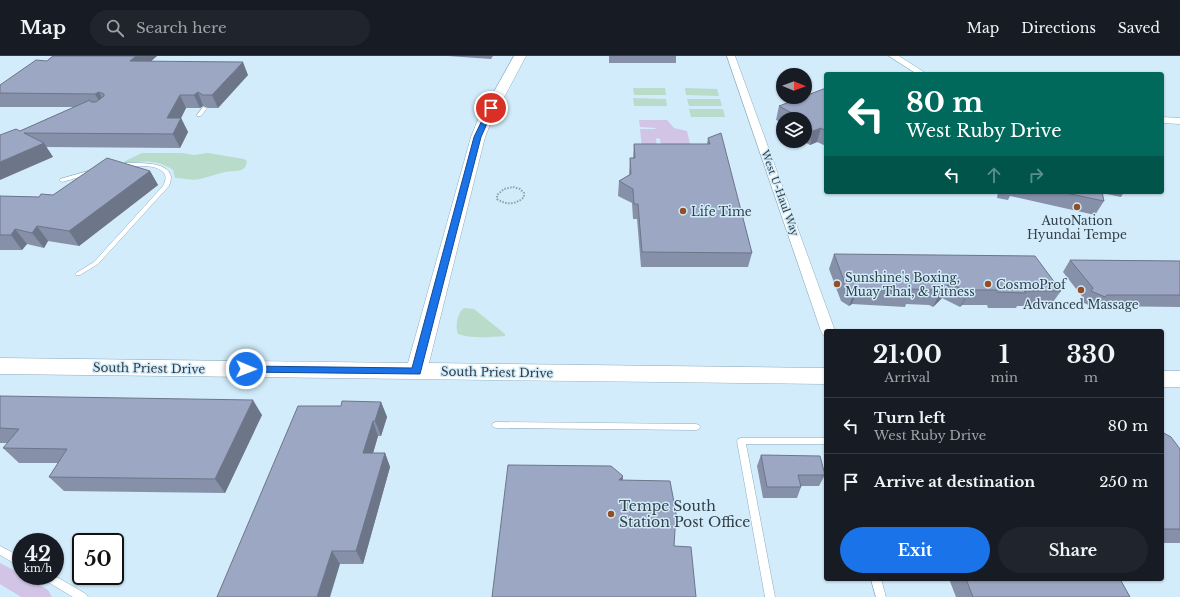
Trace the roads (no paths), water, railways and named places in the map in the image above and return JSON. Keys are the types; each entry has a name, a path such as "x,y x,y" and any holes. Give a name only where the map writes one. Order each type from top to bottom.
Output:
{"main road":[{"path":"416,371 478,137 484,122 520,56"},
{"name":"South Priest Drive","path":"0,366 824,376"},
{"path":"1164,379 1180,379"}],"street":[{"name":"West U-Haul Way","path":"731,56 827,329"},
{"path":"893,56 920,72"},
{"path":"1164,120 1180,121"}],"lane":[{"path":"199,115 205,108"},
{"path":"78,274 96,263 170,180 168,174 162,168 150,164 125,165 110,168"},
{"path":"62,180 95,172"},
{"path":"496,424 696,427"},
{"path":"770,597 741,441 824,441"},
{"path":"0,550 12,557"},
{"path":"877,581 881,597"},
{"path":"62,585 83,597"}],"waterway":[{"path":"0,573 41,597"}],"place":[{"name":"AutoNation Hyundai Tempe","path":"1077,207"},
{"name":"Life Time","path":"683,211"},
{"name":"Sunshine's Boxing, Muay Thai, & Fitness","path":"837,284"},
{"name":"CosmoProf","path":"988,284"},
{"name":"Advanced Massage","path":"1081,290"},
{"name":"Tempe South Station Post Office","path":"611,514"}]}
